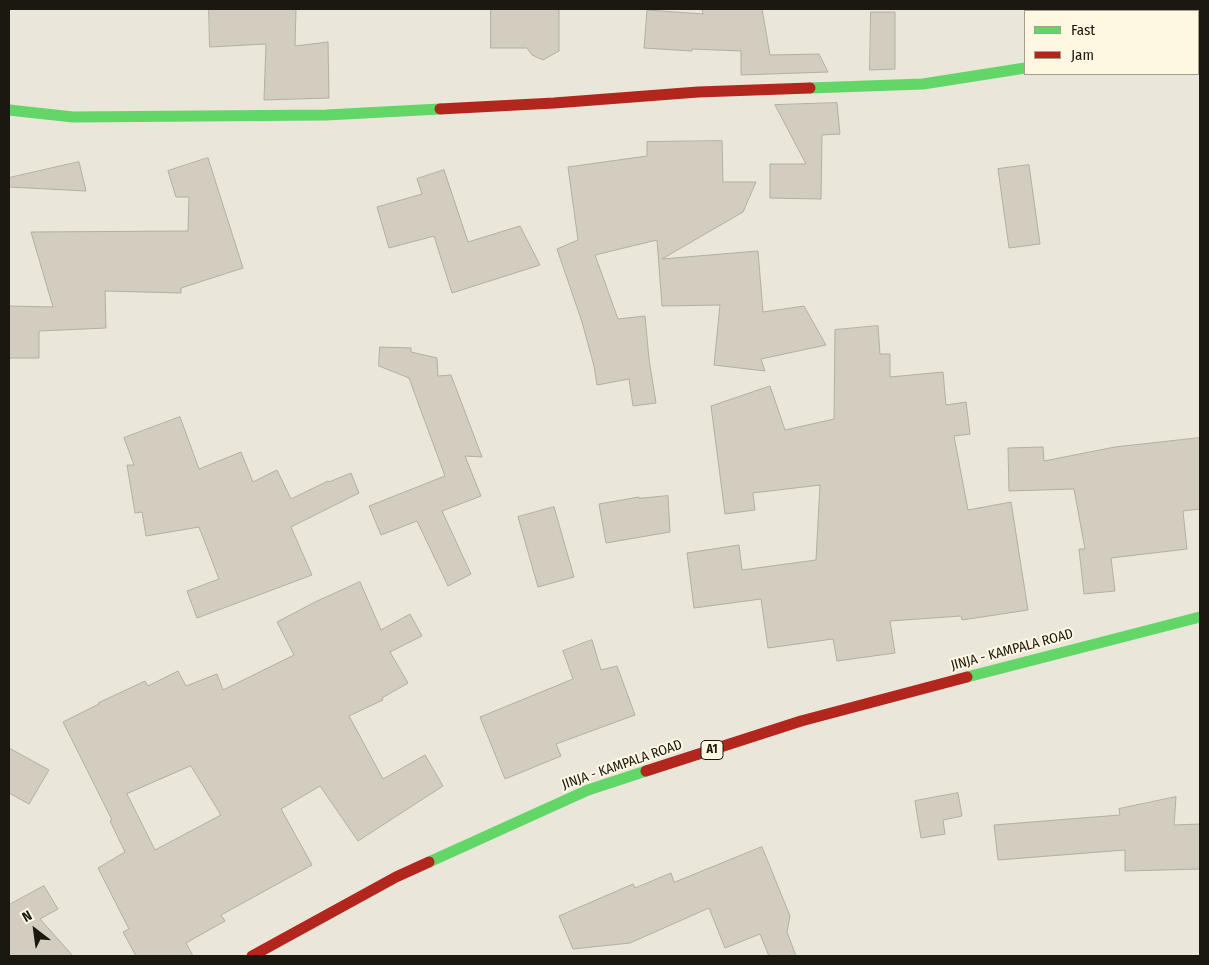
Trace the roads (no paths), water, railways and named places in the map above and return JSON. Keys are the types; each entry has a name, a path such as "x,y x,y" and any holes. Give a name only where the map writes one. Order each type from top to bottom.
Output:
{"main road":[{"path":"9,110 73,117 326,114 554,103 698,92 923,84 1024,68"},
{"name":"JINJA - KAMPALA ROAD","path":"252,956 396,877 588,790 801,721 1059,652 1200,618"}]}
